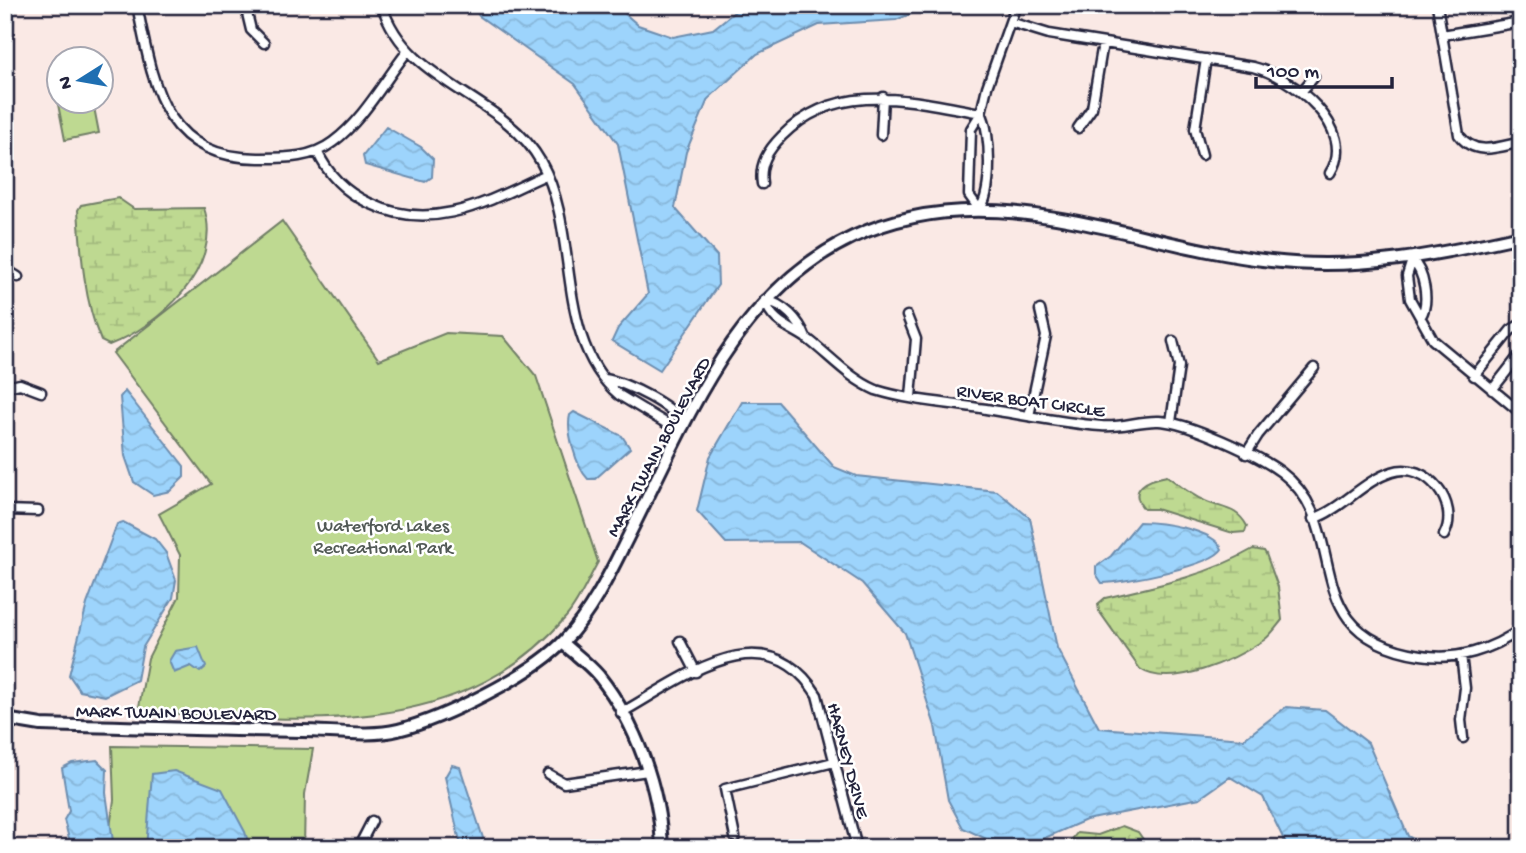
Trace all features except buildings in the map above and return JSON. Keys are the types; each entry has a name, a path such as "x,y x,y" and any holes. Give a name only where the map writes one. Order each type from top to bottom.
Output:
{"street":[{"path":"137,5 159,97 168,116 190,138 214,152 238,158 293,157 317,151 345,131 407,52"},
{"path":"245,5 251,30 264,43"},
{"path":"382,5 390,27 407,52 512,129 532,149 547,174 554,194 585,345 605,379 619,395 669,425 684,426"},
{"path":"981,113 987,130 988,193 979,209 969,195 968,157 971,129 981,113 1016,5"},
{"path":"1437,5 1459,135 1465,144 1479,150 1521,142"},
{"path":"1010,22 1039,32 1262,69 1285,79 1302,91 1322,114 1333,139 1336,161 1330,173"},
{"path":"1442,36 1521,22"},
{"path":"1078,128 1092,108 1102,43"},
{"path":"1202,155 1195,129 1206,59"},
{"path":"1302,91 1314,77"},
{"path":"762,184 761,170 766,157 796,124 841,101 883,97 981,113"},
{"path":"881,135 883,97"},
{"path":"317,151 328,172 354,195 384,210 418,216 469,210 547,174"},
{"name":"MARK TWAIN BOULEVARD","path":"5,719 41,725 395,732 488,695 563,643 597,599 708,376 765,300 814,259 854,236 918,216 979,209 1042,214 1210,252 1267,261 1333,265 1412,260 1521,236"},
{"path":"1412,260 1421,274 1425,303 1421,316"},
{"path":"1412,260 1407,276 1410,299 1438,346 1521,413"},
{"path":"5,269 18,278"},
{"name":"RIVER BOAT CIRCLE","path":"765,300 774,319 795,335 806,338"},
{"name":"RIVER BOAT CIRCLE","path":"765,300 781,306 797,322 806,338 859,381 887,393 1105,427 1171,422 1194,429 1246,454 1287,477 1302,495 1313,519 1338,601 1353,626 1368,638 1400,651 1432,657 1461,655 1488,648 1521,628"},
{"path":"1029,416 1046,336 1040,310"},
{"path":"907,316 916,339 911,397"},
{"path":"1474,376 1511,330 1521,324"},
{"path":"1171,422 1180,366 1173,341"},
{"path":"1492,390 1521,353"},
{"path":"1246,454 1258,435 1314,368"},
{"path":"605,379 622,383 676,413 684,426"},
{"path":"5,387 20,384 41,392"},
{"path":"1313,519 1330,512 1384,475 1407,470 1428,478 1443,496 1449,516 1444,535"},
{"path":"5,510 38,511"},
{"path":"680,641 696,672"},
{"path":"563,643 598,676 621,713 648,771 662,848"},
{"path":"1461,655 1465,681 1461,720 1463,738"},
{"name":"HARNEY DRIVE","path":"621,713 730,656 769,656 784,661 802,675 817,695 857,848"},
{"path":"735,837 725,789 834,762"},
{"path":"548,774 564,783 648,771"},
{"path":"358,848 372,821"}],"green space":[{"path":"60,116 96,116 99,133 65,140"},
{"path":"118,198 134,209 204,208 208,230 205,252 196,273 183,292 148,324 109,345 101,341 87,293 78,210 81,205"},
{"name":"Waterford Lakes Recreational Park","path":"282,221 379,360 446,333 503,336 536,376 598,562 571,611 522,658 474,687 422,705 367,715 311,719 138,712 148,658 179,597 180,555 159,514 211,484 113,353"},
{"path":"1167,476 1200,499 1239,515 1247,526 1245,532 1233,533 1156,509 1144,509 1137,495 1139,490 1153,479"},
{"path":"1253,549 1266,554 1278,587 1282,620 1264,640 1221,663 1185,674 1153,675 1140,669 1099,611 1098,604 1105,598 1199,573"},
{"path":"112,746 313,749 305,794 304,848 107,848 114,800"},
{"path":"1122,826 1138,832 1149,848 1065,848 1077,833 1098,835"}],"water":[{"path":"473,5 615,5 638,25 673,37 713,29 743,5 932,5 896,20 819,25 757,54 708,99 686,152 675,208 717,256 718,285 660,370 612,341 618,328 648,294 618,144 575,84 479,16"},
{"path":"386,127 421,147 433,159 432,177 425,182 365,165 363,156"},
{"path":"125,391 184,466 184,477 170,491 153,495 134,482 125,456 120,397"},
{"path":"742,402 778,402 834,467 856,476 997,491 1030,518 1057,648 1099,728 1244,739 1286,707 1325,710 1368,743 1408,836 1429,848 1288,848 1263,797 1230,777 1200,798 1086,820 1038,841 997,844 963,828 948,800 935,726 905,633 862,583 800,542 726,543 697,511 710,457"},
{"path":"574,412 622,436 630,448 595,479 588,479 573,448 569,422 570,415"},
{"path":"123,522 155,539 166,553 176,580 173,598 143,647 137,680 105,696 80,691 69,675 87,604 117,524"},
{"path":"1139,522 1172,525 1197,532 1217,542 1222,549 1215,555 1185,567 1147,577 1102,583 1096,574 1096,567 1111,556"},
{"path":"198,647 206,667 200,672 191,666 174,673 169,661 175,651"},
{"path":"97,760 107,770 106,793 114,848 71,846 64,820 69,811 62,768 72,763"},
{"path":"452,765 460,767 483,838 477,846 461,846 445,777"},
{"path":"174,771 222,789 245,832 250,848 146,848 152,774"}]}
